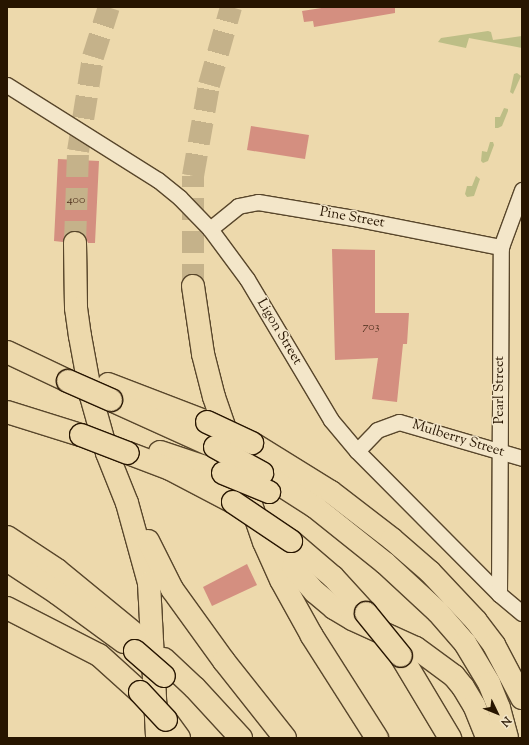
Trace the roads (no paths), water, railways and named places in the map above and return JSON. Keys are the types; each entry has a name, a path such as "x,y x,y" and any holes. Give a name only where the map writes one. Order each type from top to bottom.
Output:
{"highway":[{"path":"75,243 76,308 85,368 107,453 127,503 172,589 224,661 286,738"},
{"path":"193,286 203,354 221,442 282,580 335,675 377,738"},
{"path":"7,348 66,375"},
{"path":"7,352 154,410 183,433 221,442 265,483 352,537 416,590 438,612 465,643 489,683 499,708 507,738"},
{"path":"154,410 178,409 207,422 252,443 332,492 392,539 430,572 476,621 494,645 507,666 522,698"},
{"path":"7,412 168,461 191,462 223,473 265,483"},
{"path":"221,442 285,553 303,579 334,608 352,619 416,648 454,676 474,705 487,738"},
{"path":"168,461 198,483 233,502 291,541 333,578 366,613 401,656 450,738"},
{"path":"127,503 149,583 161,729"},
{"path":"7,537 57,570 164,667 195,688 241,738"},
{"path":"7,560 135,642"},
{"path":"7,608 99,655 140,692 161,729 179,738"},
{"path":"164,667 228,738"}],"street":[{"name":"Ligon Street","path":"7,85 158,180 180,198 210,229 247,279 331,420 357,451 499,594 522,613"},
{"name":"Pearl Street","path":"499,594 501,539 499,452 501,247 522,190"},
{"name":"Pine Street","path":"210,229 238,206 258,202 501,247"},
{"name":"Mulberry Street","path":"357,451 377,430 400,422 522,458"}],"tunnel":[{"path":"75,243 78,151 93,57 109,7"},
{"path":"193,286 193,176 209,85 231,7"}]}
